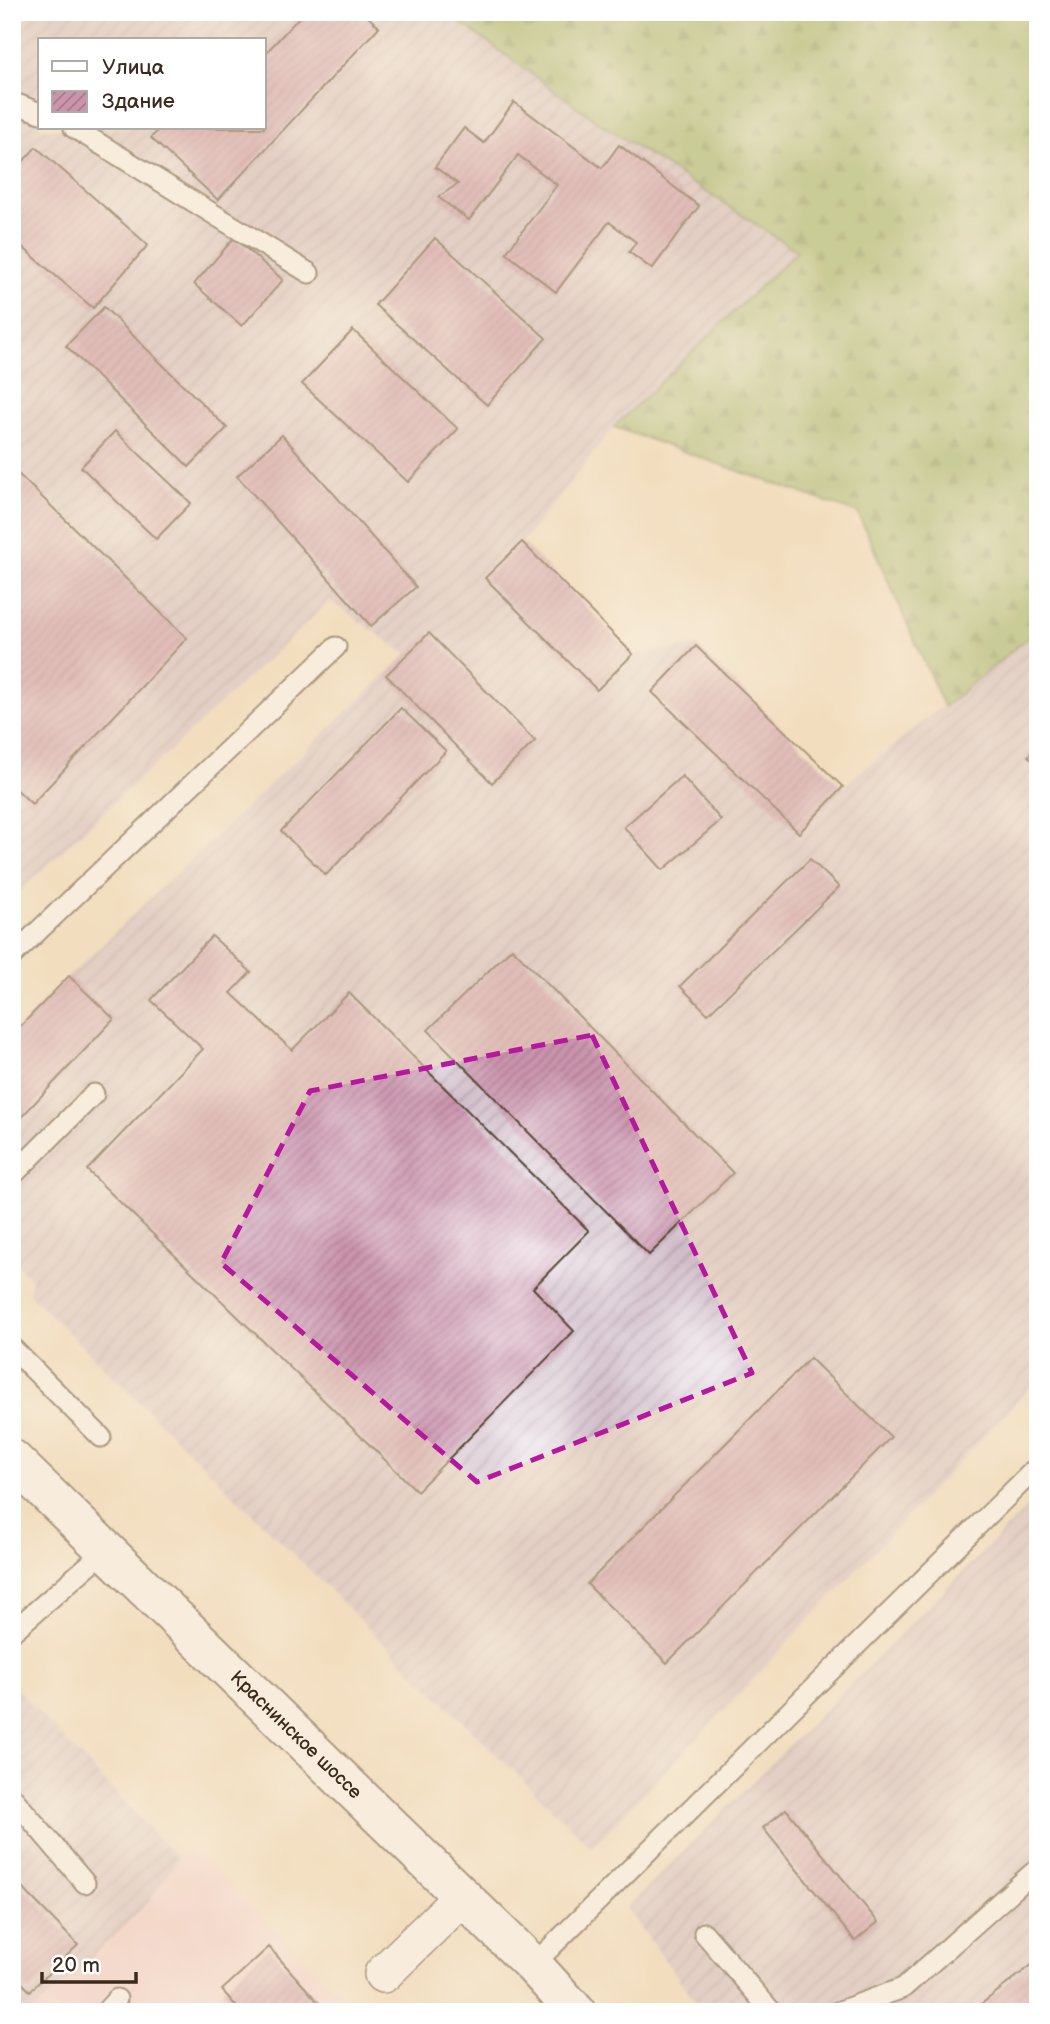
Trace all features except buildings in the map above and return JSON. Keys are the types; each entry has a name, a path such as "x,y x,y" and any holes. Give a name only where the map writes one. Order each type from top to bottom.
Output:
{"main road":[{"name":"Краснинское шоссе","path":"12,1459 463,1896 576,2012"}],"street":[{"path":"383,1973 463,1896"}],"lane":[{"path":"12,102 38,112"},
{"path":"77,130 309,273"},
{"path":"12,956 336,647"},
{"path":"12,1176 94,1094"},
{"path":"12,1348 101,1437"},
{"path":"533,1965 1038,1466"},
{"path":"12,1632 106,1550"},
{"path":"12,1797 85,1883"},
{"path":"837,2012 903,1988 1038,1868"},
{"path":"704,1934 772,2012"}],"highlighted area":[{"path":"592,1035 752,1373 477,1482 221,1263 310,1091"}],"shaded area":[{"path":"35,12 446,12 598,122 797,251 614,427 522,542 633,654 696,646 843,786 1038,629 1038,1379 592,1848 29,1294 31,1279 12,1259 12,1035 69,976 407,654 330,601 12,898 12,26"},
{"path":"1038,1497 1038,2012 703,2012 626,1908"},
{"path":"12,1684 178,1859 146,1905 33,2012 12,2012"},
{"path":"190,1847 359,2012 33,2012 146,1905 178,1859"}],"green space":[{"path":"446,12 1038,12 1038,629 944,707 858,513 614,427 797,251 598,122"}]}
